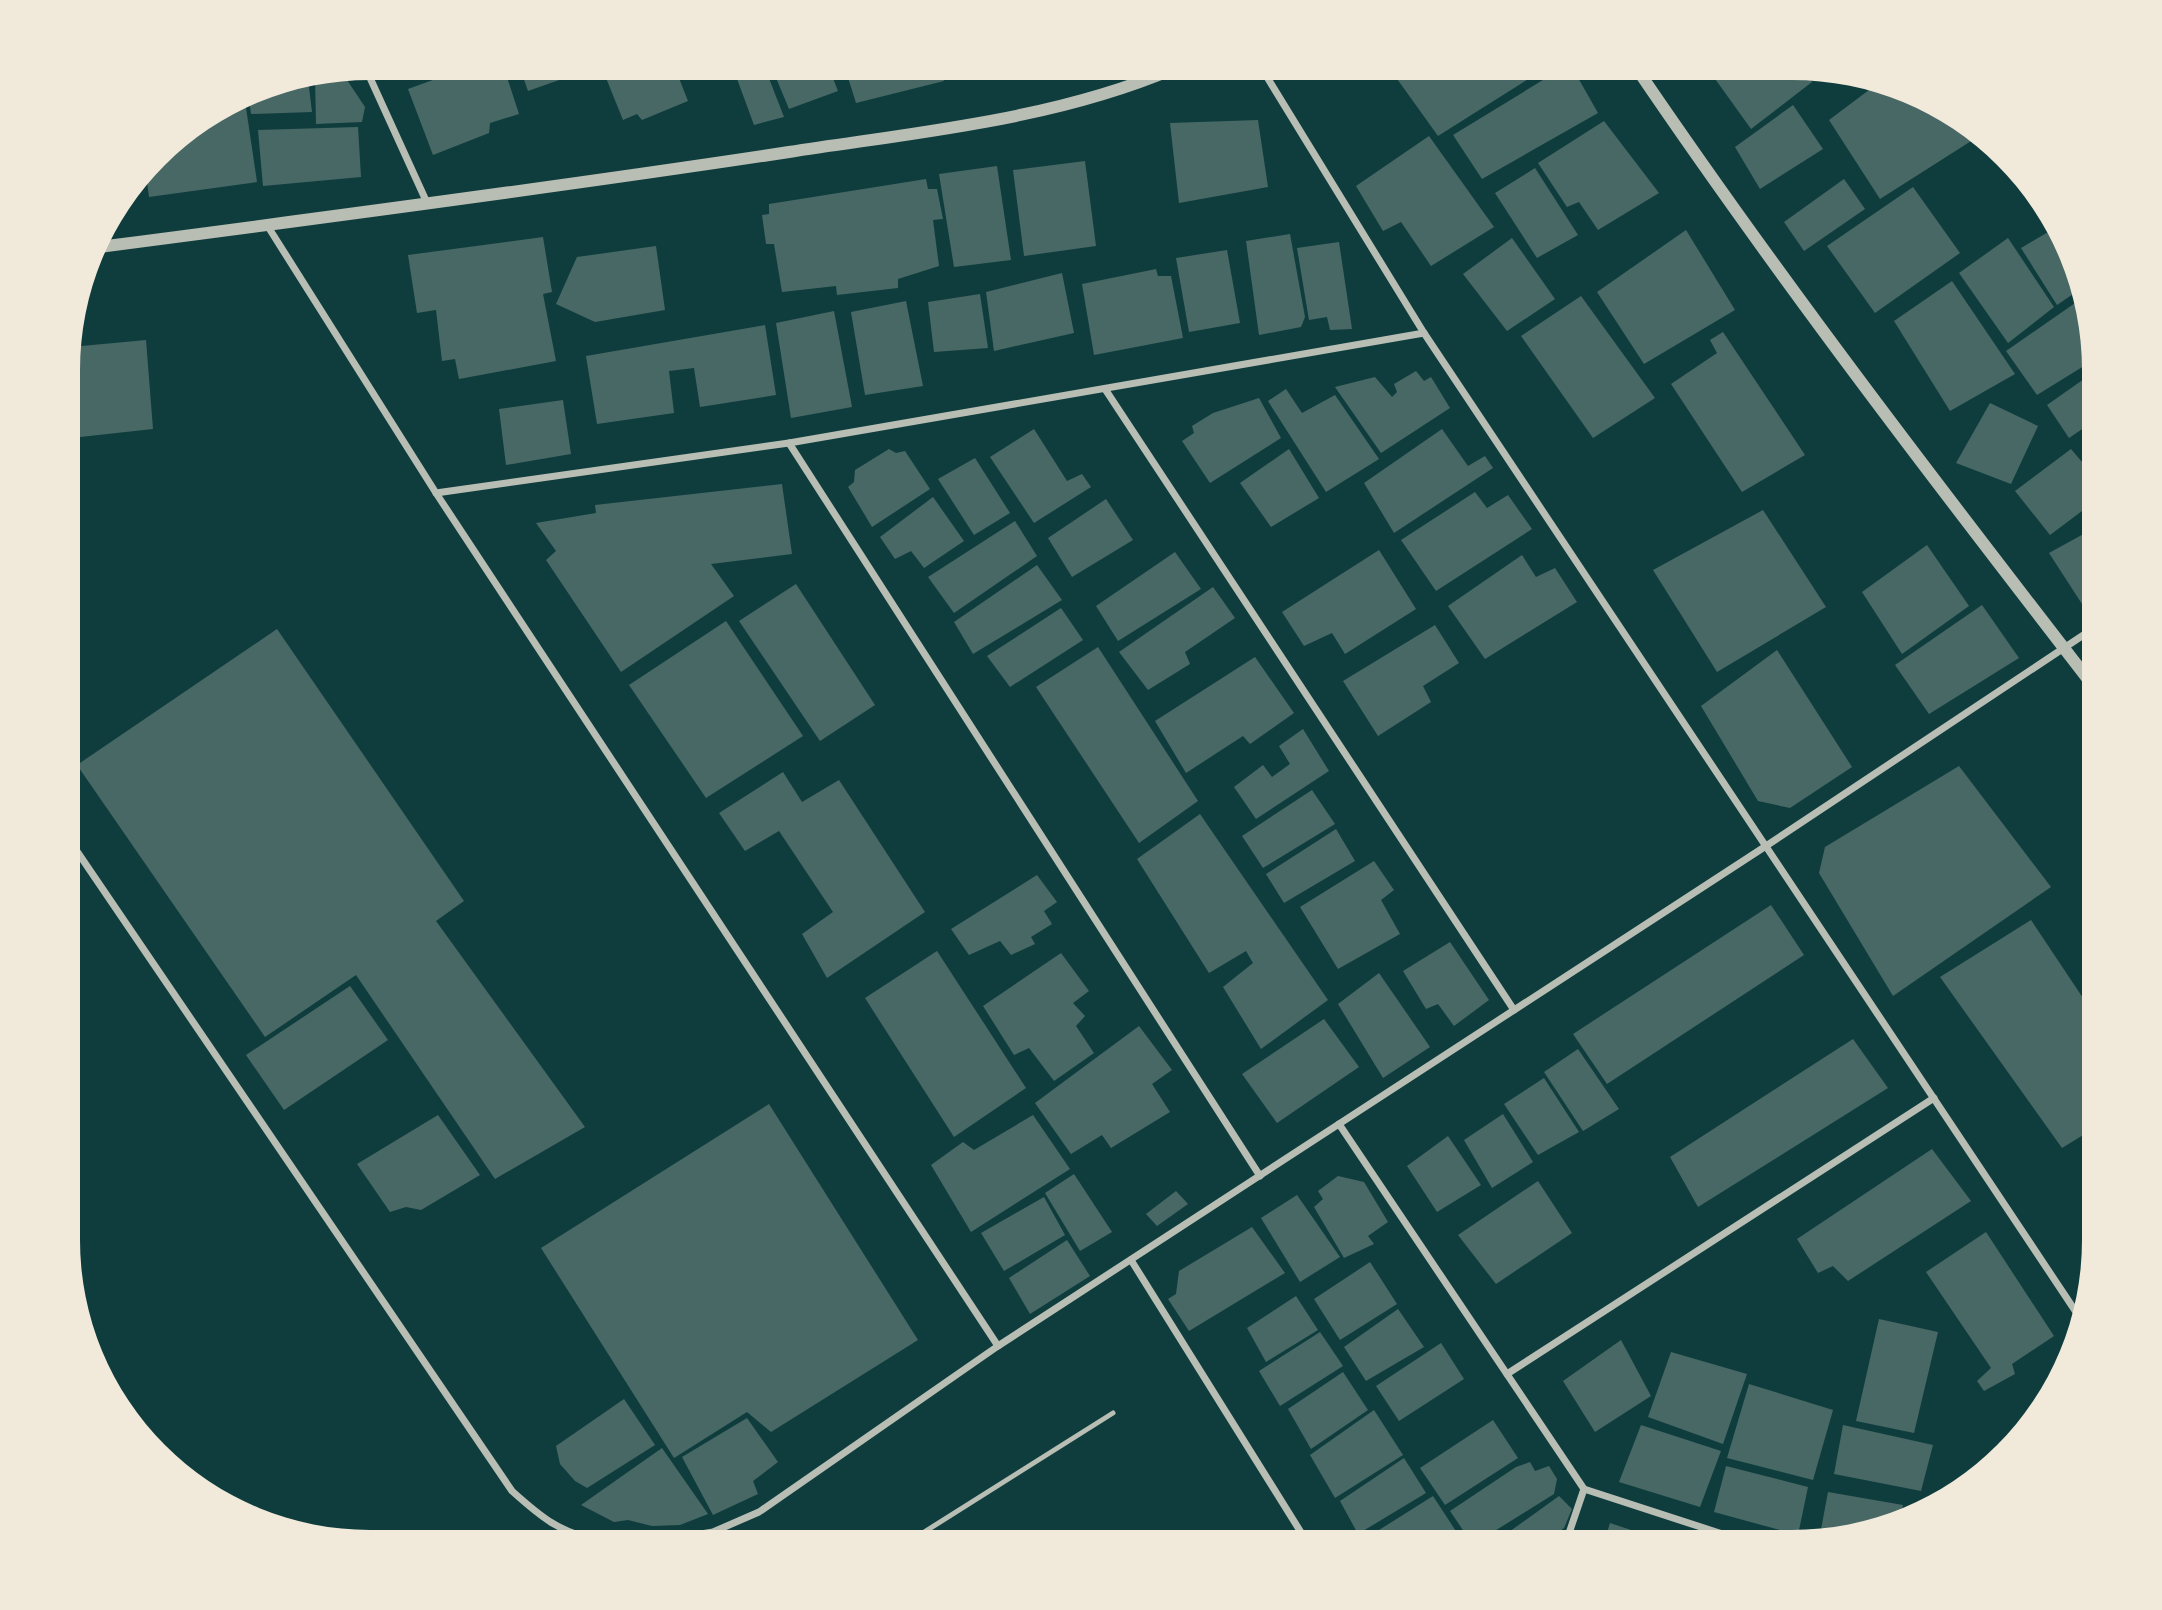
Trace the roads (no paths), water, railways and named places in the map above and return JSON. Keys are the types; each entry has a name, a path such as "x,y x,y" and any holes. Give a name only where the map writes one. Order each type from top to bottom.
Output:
{"street":[{"path":"371,80 428,206"},
{"path":"108,246 428,206 1041,110 1147,80"},
{"path":"1269,80 1423,333 2073,1308"},
{"path":"1644,80 1699,161 1899,436 2082,672"},
{"path":"268,225 436,493 998,1346"},
{"path":"436,493 789,443 1423,333"},
{"path":"1105,389 1514,1010"},
{"path":"789,443 1260,1175"},
{"path":"718,1530 759,1513 998,1346 1766,846 2082,636"},
{"path":"80,856 512,1491 545,1521 562,1530"},
{"path":"1507,1374 1934,1098"},
{"path":"1339,1124 1584,1489 1709,1530"},
{"path":"1131,1260 1300,1530"},
{"path":"1570,1530 1584,1489"}],"lane":[{"path":"927,1530 1113,1413"}]}
